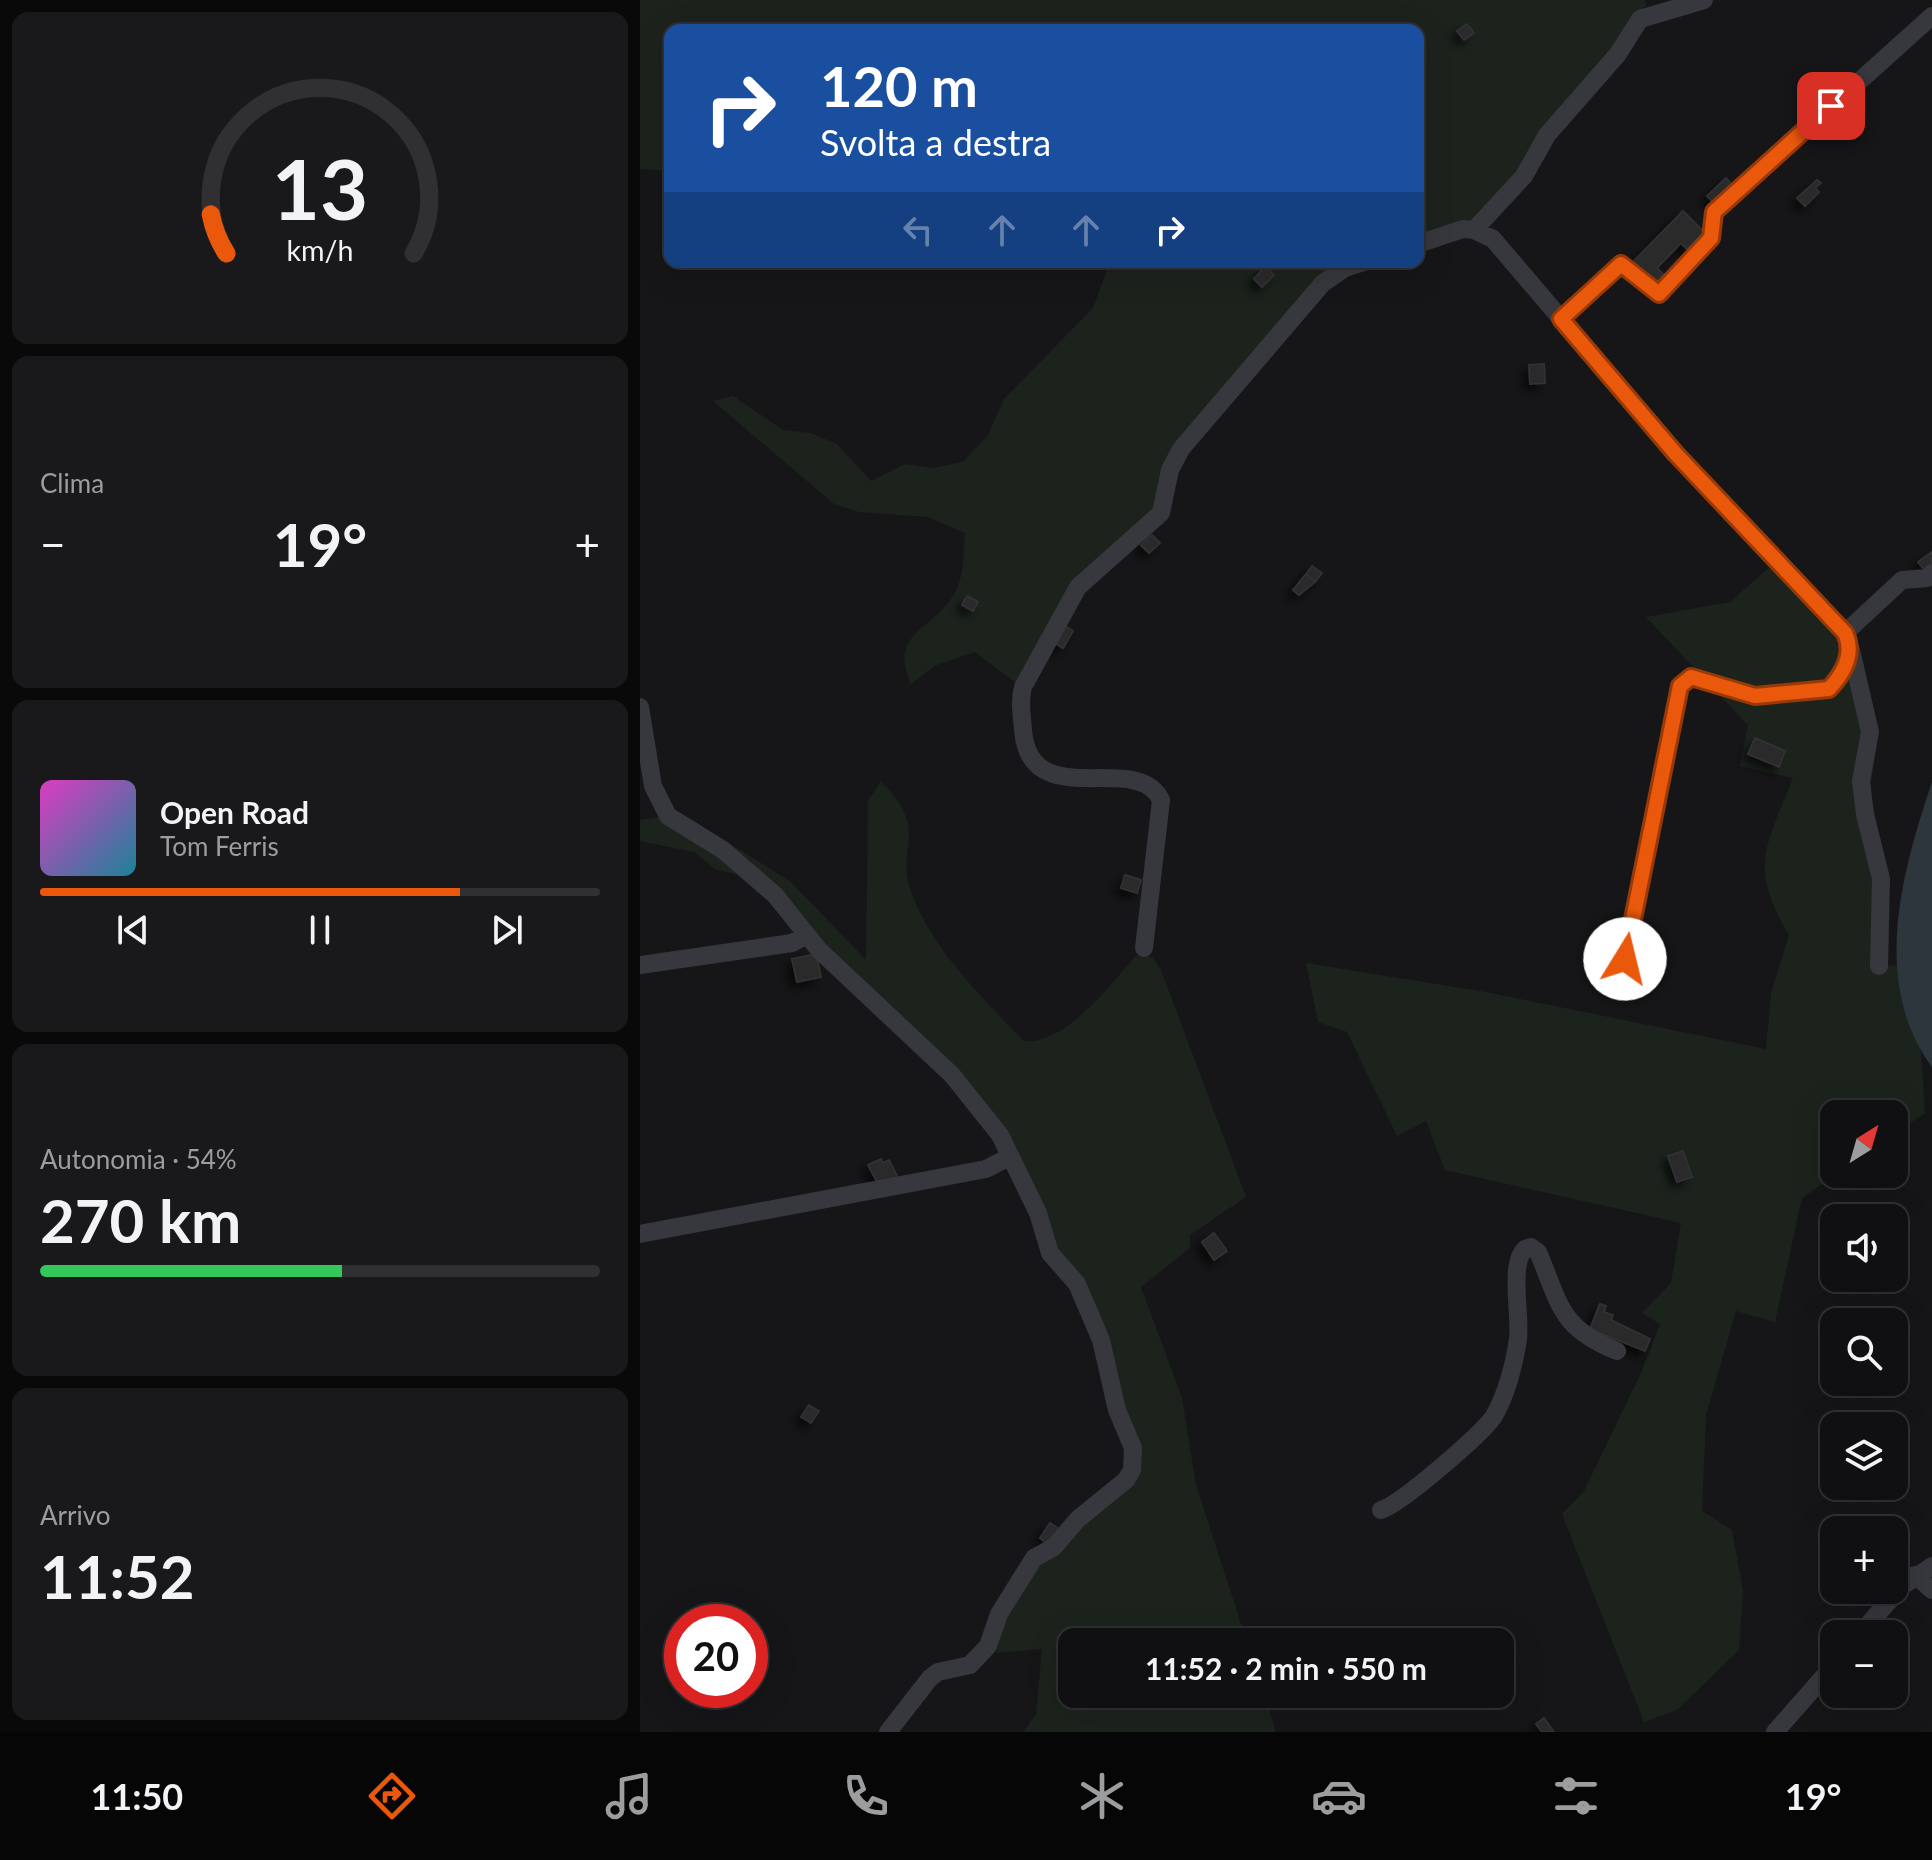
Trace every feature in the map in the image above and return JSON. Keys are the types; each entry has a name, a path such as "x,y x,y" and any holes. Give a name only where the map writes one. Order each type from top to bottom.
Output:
{"street":[{"path":"1474,230 1524,176 1547,135 1618,54 1640,19 1704,0"},
{"path":"1561,319 1621,264 1659,294 1711,238 1714,212 1932,16"},
{"path":"1424,242 1463,229 1474,230 1493,239 1675,453 1847,638 1870,732 1861,781 1865,814 1881,879 1879,966"},
{"path":"1144,948 1161,800 1157,792 1140,782 1069,777 1039,768 1030,761 1025,747 1023,687 1078,587 1161,513 1170,470 1181,449 1323,283 1345,268"},
{"path":"1625,959 1680,686 1691,677 1755,696 1829,689 1844,673 1847,638 1902,580 1927,578 1932,573"},
{"path":"640,707 653,786 668,816 740,862 775,895 807,935 952,1075 1000,1135 1038,1213 1050,1253 1077,1284 1101,1340 1117,1410 1133,1448 1134,1460 1126,1480 1078,1519 1054,1547 1034,1558 999,1614 988,1646 970,1665 938,1672 930,1678 888,1732"},
{"path":"640,965 792,943 807,935"},
{"path":"640,1234 986,1169 1009,1157"},
{"path":"1381,1510 1408,1497 1492,1419 1516,1350 1520,1319 1517,1263 1525,1249 1531,1247 1538,1252 1565,1318 1590,1340 1617,1351"},
{"path":"1873,1620 1915,1575 1932,1566"},
{"path":"1915,1575 1932,1590"},
{"path":"1775,1732 1820,1681"}],"shaded area":[{"path":"640,0 1645,0 1646,5 1526,164 1477,220 1424,238 1424,24 664,24 664,171 640,169"},
{"path":"1108,268 1345,268 1192,423 1162,501 1076,584 1020,686 975,652 934,666 911,684 905,668 908,644 956,591 962,568 965,533 927,517 859,512 834,504 713,401 733,396 783,430 811,433 837,444 871,481 905,464 933,468 963,462 988,435 1004,399 1093,308"},
{"path":"1770,567 1834,631 1844,646 1878,734 1868,804 1885,966 1898,965 1900,994 1921,1052 1925,1113 1908,1125 1908,1100 1820,1100 1820,1185 1802,1198 1775,1322 1736,1311 1706,1415 1702,1511 1732,1530 1743,1590 1739,1650 1677,1710 1644,1722 1562,1514 1584,1491 1641,1373 1660,1324 1642,1313 1671,1283 1681,1223 1445,1170 1426,1121 1397,1136 1347,1032 1318,1022 1306,963 1486,992 1766,1049 1771,993 1789,935 1769,891 1765,873 1766,856 1775,822 1793,778 1740,766 1748,725 1646,617 1730,602"},
{"path":"881,781 896,799 909,828 907,877 921,914 960,973 1024,1041 1040,1040 1071,1023 1101,996 1137,955 1152,957 1161,970 1246,1197 1190,1235 1190,1248 1141,1287 1182,1398 1196,1485 1242,1628 1058,1628 1058,1708 1268,1708 1276,1732 1023,1732 1036,1714 1042,1649 996,1653 1008,1611 1035,1564 1128,1484 1136,1444 1011,1140 815,936 748,859 751,878 715,869 694,852 640,841 640,820 683,814 791,882 866,960 868,801"},
{"path":"1932,782 1932,1067 1913,1034 1902,1000 1897,963 1902,889"}],"building":[{"path":"1467,24 1474,33 1464,40 1457,31"},
{"path":"1726,178 1733,186 1715,204 1707,196"},
{"path":"1817,180 1821,183 1815,188 1819,192 1805,206 1797,198"},
{"path":"1683,211 1704,232 1687,249 1681,243 1657,268 1663,274 1653,284 1632,263"},
{"path":"1264,268 1274,275 1262,287 1254,279"},
{"path":"1544,364 1545,383 1530,384 1529,365"},
{"path":"1152,535 1160,543 1149,553 1141,545"},
{"path":"1932,552 1932,567 1926,572 1918,562"},
{"path":"1312,566 1322,573 1315,582 1306,574"},
{"path":"1306,574 1315,582 1299,595 1293,590"},
{"path":"967,596 978,602 973,611 962,605"},
{"path":"1064,625 1073,631 1063,648 1053,642"},
{"path":"1755,738 1785,751 1779,767 1748,754"},
{"path":"1125,875 1141,880 1137,893 1121,888"},
{"path":"816,954 821,977 797,982 792,959"},
{"path":"1683,1151 1692,1177 1677,1182 1668,1156"},
{"path":"881,1159 883,1163 889,1160 899,1180 877,1182 868,1165"},
{"path":"1214,1233 1227,1251 1214,1260 1202,1242"},
{"path":"1600,1304 1606,1306 1604,1312 1613,1315 1611,1320 1650,1339 1645,1351 1590,1329"},
{"path":"809,1405 819,1411 811,1423 801,1417"},
{"path":"1050,1523 1059,1529 1048,1544 1040,1538"},
{"path":"1544,1718 1554,1732 1542,1732 1536,1724"}],"route":[{"path":"1625,959 1680,686 1691,677 1729,691 1755,696 1829,689 1844,673 1850,643 1845,633 1675,453 1561,319 1621,264 1659,294 1711,238 1714,212 1831,106"}]}
